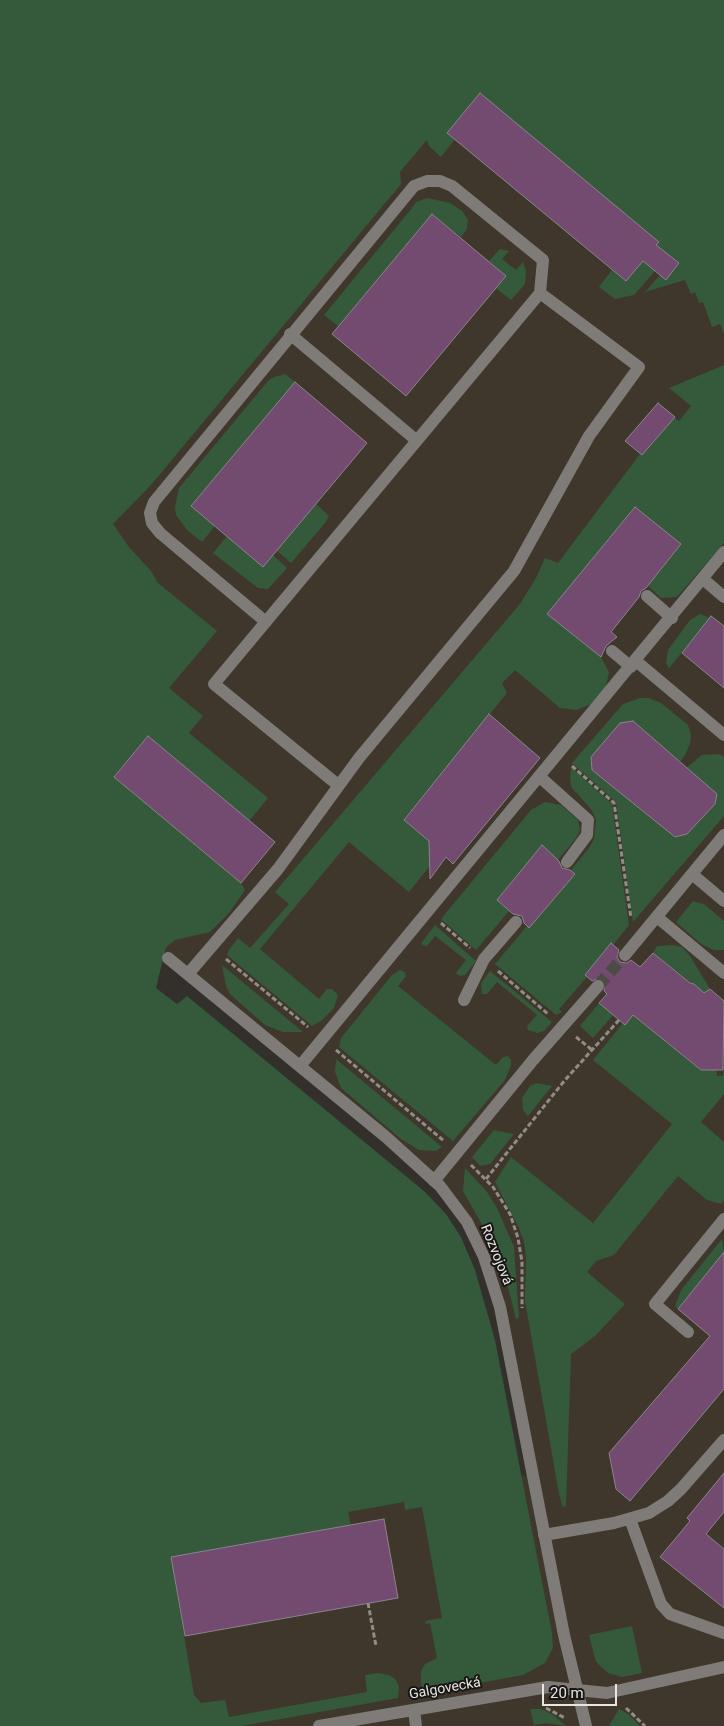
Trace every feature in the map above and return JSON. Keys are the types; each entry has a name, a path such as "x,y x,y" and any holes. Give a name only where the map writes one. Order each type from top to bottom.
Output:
{"street":[{"path":"266,622 160,533 152,523 150,513 154,502 290,334 414,186 427,181 440,181 452,186 543,260 540,293 416,440 266,622 214,684 338,784"},
{"path":"188,974 210,946 278,869 338,784 514,571 589,436 639,367 540,293"},
{"path":"290,334 416,440"},
{"path":"300,1066 672,618 724,552"},
{"path":"703,579 724,597"},
{"path":"647,596 672,618"},
{"path":"612,651 634,664 724,734"},
{"path":"540,777 588,820 587,835 567,862"},
{"path":"625,955 724,835"},
{"path":"692,874 724,901"},
{"path":"657,917 724,973"},
{"path":"464,1000 484,959 516,922"},
{"name":"Rozvojová","path":"168,958 386,1137 434,1181 466,1222 484,1257 500,1307 544,1535 586,1726"},
{"path":"434,1181 598,986"},
{"path":"688,1332 655,1304 724,1218"},
{"path":"544,1535 630,1519 649,1513 668,1501 724,1440"},
{"path":"630,1519 661,1604 670,1614 724,1633"},
{"path":"577,1690 607,1694 724,1667"},
{"name":"Galgovecká","path":"319,1726 548,1686 577,1690"},
{"path":"414,1710 416,1726"}],"path":[{"path":"559,754 614,804 635,944"},
{"path":"428,912 591,1049"},
{"path":"210,946 458,1153 486,1179 510,1214 518,1238 522,1262 522,1316"},
{"path":"486,1179 591,1049 619,1020"},
{"path":"368,1603 376,1646"}],"shaded area":[{"path":"478,74 724,279 724,1726 189,1726 157,1548 532,1474 484,1257 440,1186 168,958 0,657 70,562 427,140"}],"green space":[{"path":"0,0 724,0 724,334 720,324 712,327 703,302 699,303 695,292 691,294 685,280 645,292 660,275 667,279 679,263 651,268 655,271 634,295 615,299 599,287 612,270 626,281 659,242 455,139 441,157 429,146 427,140 400,172 401,184 151,485 113,524 129,547 151,571 158,583 217,631 169,688 203,716 189,733 268,798 249,821 148,736 114,776 241,883 245,890 229,913 210,932 175,940 166,947 156,988 177,1004 187,996 424,1191 446,1214 461,1237 475,1270 495,1340 552,1633 553,1648 545,1663 523,1675 425,1693 421,1685 421,1671 425,1664 437,1658 430,1623 426,1624 425,1621 442,1618 422,1507 405,1510 404,1502 348,1512 351,1525 171,1558 194,1695 201,1703 225,1700 229,1717 367,1692 365,1675 377,1673 389,1675 396,1680 399,1687 398,1698 242,1726 0,1726"},
{"path":"428,198 450,203 462,211 468,220 467,229 461,237 432,214 338,326 324,315 416,202"},
{"path":"500,249 509,251 502,259 516,270 523,262 526,271 525,284 511,300 496,288 506,276 489,261"},
{"path":"724,365 724,543 677,597 661,598 648,586 681,544 635,507 547,614 601,657 609,672 606,686 591,704 577,710 560,708 515,670 502,683 507,693 404,819 429,841 433,862 409,892 349,842 260,949 319,999 327,989 332,989 338,995 334,1008 321,1021 312,1026 227,955 229,950 238,938 250,948 289,904 275,892 520,604 536,578 545,558 558,563 640,454 642,455 674,417 679,421 691,406 669,388"},
{"path":"285,374 295,382 191,506 215,526 202,542 187,530 176,515 175,507 179,488 268,381"},
{"path":"316,504 329,516 291,563 276,550"},
{"path":"227,536 273,555 287,568 268,589 258,588 213,553"},
{"path":"700,614 710,618 669,668 666,663 668,650 690,620"},
{"path":"640,698 649,698 661,703 688,725 691,735 690,744 685,755 680,762 591,757 592,770 675,837 687,834 715,804 717,794 686,768 702,755 720,754 724,757 724,816 633,922 616,802 572,763 623,704"},
{"path":"571,767 612,804 629,925 613,945 610,944 585,975 587,977 559,1009 562,1012 556,1015 495,964 575,874 571,870 594,839 596,820 591,809 572,788 570,780"},
{"path":"545,802 561,805 578,820 580,830 577,837 558,860 541,846 497,900 509,911 476,950 441,919 531,810"},
{"path":"693,901 704,904 724,921 724,950 714,950 701,944 676,922"},
{"path":"435,925 476,961 465,975 460,976 456,973 466,960 435,936 427,946 422,945 422,942"},
{"path":"672,945 682,947 690,956 710,989 704,993 653,953 657,946"},
{"path":"222,965 303,1032 283,1032 265,1025 230,994 226,986"},
{"path":"400,970 405,972 406,976 398,986 496,1065 503,1057 508,1056 511,1060 505,1080 453,1141 339,1047 341,1038 392,975"},
{"path":"490,971 552,1022 544,1031 537,1033 528,1030 527,1026 537,1015 497,982 487,994 482,994 481,983"},
{"path":"599,1003 613,1015 593,1038 580,1026"},
{"path":"633,1015 700,1070 711,1070 716,1064 717,1076 723,1076 724,1063 724,1094 701,1122 724,1142 724,1200 721,1204 707,1200 678,1176 614,1255 596,1261 587,1272 625,1304 595,1336 571,1354 566,1506 563,1507 559,1494 525,1301 526,1258 524,1242 519,1228 495,1182 511,1157 593,1223 672,1124 593,1060 623,1023 625,1024"},
{"path":"336,1059 442,1147 436,1151 419,1150 401,1139 341,1088 335,1072"},
{"path":"537,1083 552,1086 528,1116 523,1110 522,1098 530,1086"},
{"path":"494,1130 514,1134 490,1164 480,1166 472,1157"},
{"path":"465,1168 487,1192 497,1208 514,1247 519,1318 516,1319 508,1287 489,1237 463,1191"},
{"path":"722,1239 724,1252 678,1309 675,1306 681,1290"},
{"path":"632,1626 642,1673 622,1677 608,1673 596,1662 589,1635"},
{"path":"530,1709 541,1709 552,1714 566,1726 546,1723 534,1725"},
{"path":"619,1709 628,1714 640,1726 609,1726"}],"building":[{"path":"480,93 659,242 656,245 679,263 666,280 643,261 626,281 447,133"},
{"path":"432,214 506,276 406,396 332,334"},
{"path":"295,382 367,443 263,567 191,506"},
{"path":"658,403 675,417 642,455 625,441"},
{"path":"635,507 681,544 646,588 641,591 639,597 611,632 617,637 606,646 601,657 547,614"},
{"path":"711,616 724,626 724,688 682,653"},
{"path":"489,714 540,758 453,864 446,857 430,879 429,841 404,820"},
{"path":"633,721 717,794 715,804 687,834 675,837 592,770 591,757 620,723"},
{"path":"148,736 275,842 241,883 114,777"},
{"path":"542,845 559,861 562,868 570,870 575,874 529,928 524,923 522,916 513,914 497,900"},
{"path":"611,943 619,950 617,957 620,962 627,963 631,960 640,967 653,953 704,993 710,989 724,1001 723,1070 701,1070 633,1015 625,1025 599,1003 607,994 604,991 605,983 599,978 592,981 585,975"},
{"path":"724,1252 724,1389 630,1501 616,1489 609,1453 710,1336 678,1309"},
{"path":"724,1473 724,1512 706,1534 724,1549 724,1608 660,1557 690,1521 687,1518"},
{"path":"384,1519 398,1598 185,1636 171,1557"}],"tunnel":[{"path":"598,986 625,955"}]}
